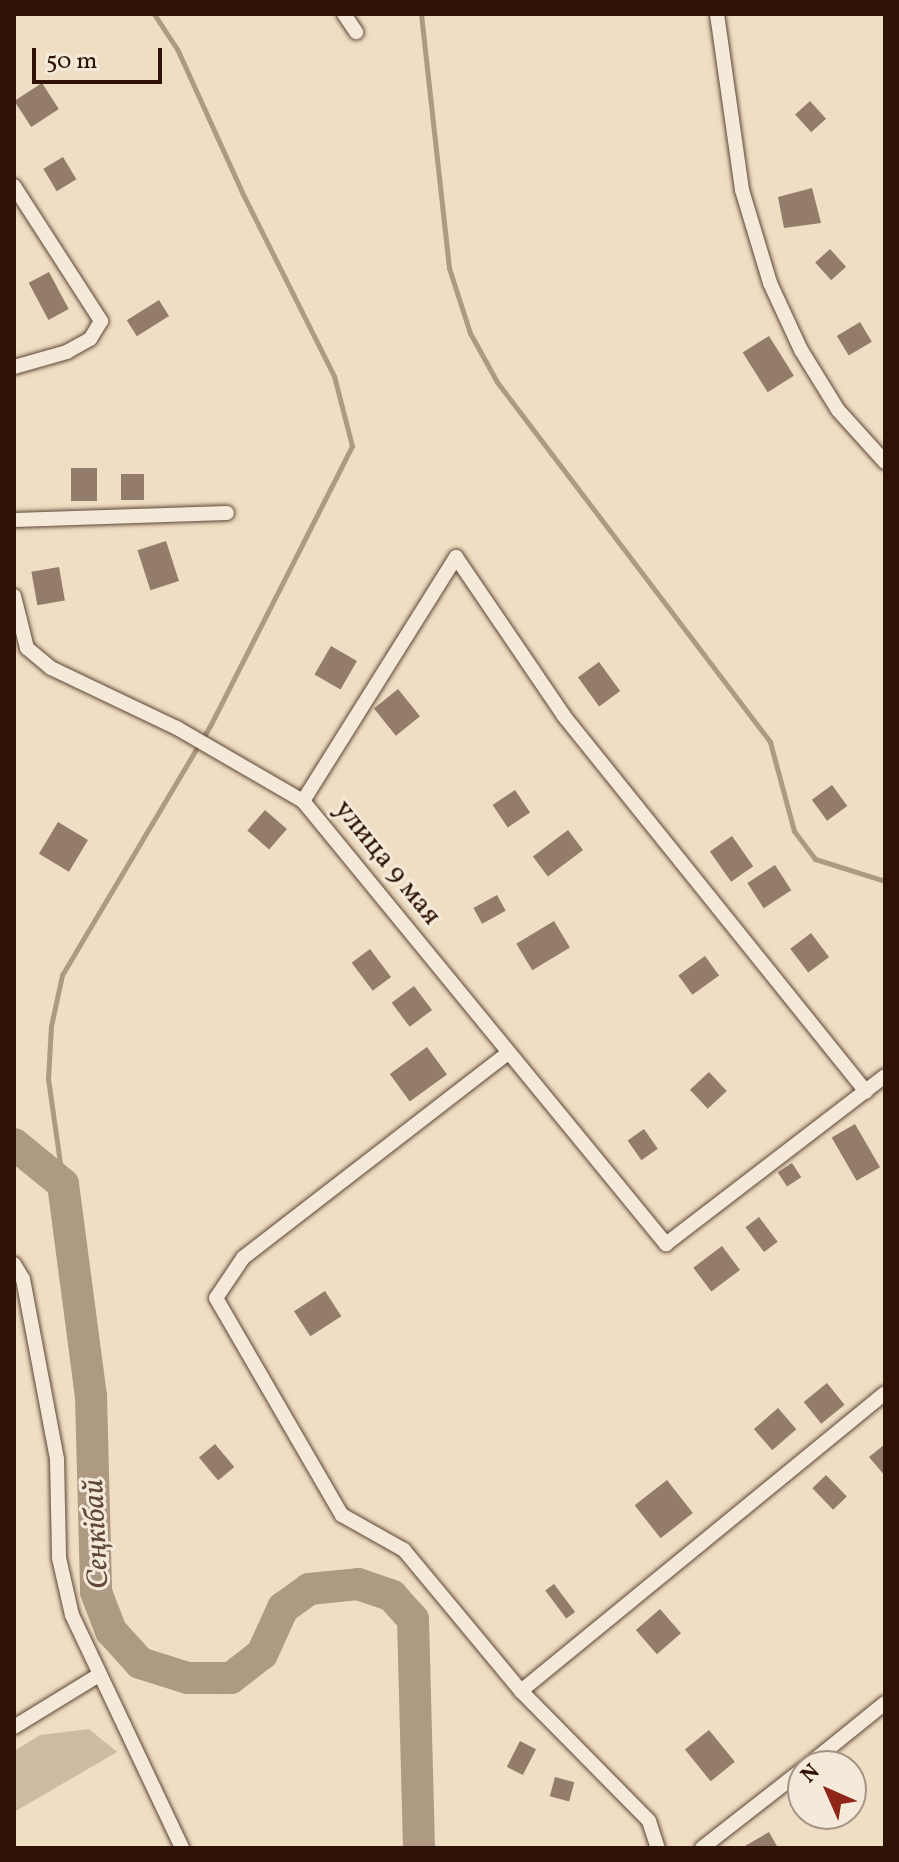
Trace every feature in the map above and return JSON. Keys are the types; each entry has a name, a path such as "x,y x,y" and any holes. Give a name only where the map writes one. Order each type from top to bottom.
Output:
{"street":[{"path":"344,14 356,32"},
{"path":"717,14 742,190 770,283 801,350 838,410 885,462"},
{"path":"14,186 101,321 90,339 67,352 14,367"},
{"path":"14,520 227,513"},
{"path":"303,801 456,557 564,716 866,1092 885,1076"},
{"name":"улица 9 мая","path":"14,596 27,648 51,668 177,728 303,801 666,1244 866,1092"},
{"path":"508,1053 243,1258 216,1298 342,1515 404,1550 521,1691 649,1821 662,1847"},
{"path":"14,1264 23,1279 57,1459 59,1558 72,1615 182,1848"},
{"path":"521,1691 885,1393"},
{"path":"14,1727 99,1675"},
{"path":"827,1750 885,1703"},
{"path":"702,1848 787,1782"}],"shaded area":[{"path":"89,1729 117,1752 14,1812 14,1751 40,1735"}],"building":[{"path":"42,83 59,109 31,127 14,101"},
{"path":"810,101 826,119 811,132 795,114"},
{"path":"63,157 76,179 57,191 43,169"},
{"path":"812,188 821,223 784,228 778,197"},
{"path":"830,249 846,267 831,280 815,262"},
{"path":"49,272 69,309 48,320 29,283"},
{"path":"159,300 169,316 137,336 127,320"},
{"path":"860,322 872,342 849,356 837,336"},
{"path":"769,336 794,376 768,392 743,352"},
{"path":"71,468 97,468 97,501 71,501"},
{"path":"121,474 144,474 144,500 121,500"},
{"path":"166,541 179,581 150,590 137,550"},
{"path":"59,567 65,600 37,605 31,572"},
{"path":"331,646 357,661 340,690 314,675"},
{"path":"599,662 620,691 599,706 578,677"},
{"path":"398,689 420,716 396,736 374,709"},
{"path":"832,785 847,806 827,821 812,800"},
{"path":"515,790 530,812 508,827 493,805"},
{"path":"265,810 287,829 269,849 247,830"},
{"path":"58,822 88,840 69,872 39,854"},
{"path":"568,830 583,850 548,876 533,856"},
{"path":"732,836 753,866 731,882 710,851"},
{"path":"775,865 791,890 764,908 747,883"},
{"path":"497,895 506,911 482,924 473,908"},
{"path":"554,921 570,948 532,970 516,944"},
{"path":"811,933 829,957 808,973 790,949"},
{"path":"370,949 391,977 373,991 352,963"},
{"path":"705,956 719,975 692,995 678,975"},
{"path":"414,986 432,1010 410,1027 392,1003"},
{"path":"427,1047 447,1075 410,1102 390,1074"},
{"path":"709,1072 727,1091 708,1109 690,1090"},
{"path":"855,1124 880,1167 857,1181 832,1138"},
{"path":"644,1129 658,1149 641,1160 628,1140"},
{"path":"792,1163 801,1177 787,1187 778,1172"},
{"path":"759,1217 778,1242 764,1252 745,1227"},
{"path":"722,1246 740,1270 711,1292 693,1268"},
{"path":"325,1291 341,1316 310,1336 294,1311"},
{"path":"827,1383 845,1405 821,1424 804,1402"},
{"path":"778,1408 796,1429 772,1450 754,1429"},
{"path":"215,1444 234,1467 218,1480 199,1457"},
{"path":"885,1444 885,1476 869,1457"},
{"path":"826,1475 847,1497 833,1510 812,1488"},
{"path":"667,1480 693,1513 661,1538 635,1505"},
{"path":"554,1584 575,1612 566,1619 545,1591"},
{"path":"660,1609 681,1633 657,1654 636,1630"},
{"path":"709,1730 735,1762 711,1781 685,1750"},
{"path":"520,1741 536,1749 523,1775 507,1767"},
{"path":"555,1777 574,1782 569,1801 550,1796"},
{"path":"769,1832 778,1848 746,1848 745,1846"}],"waterway":[{"path":"63,1184 48,1079 51,1026 62,975 210,726 352,446 334,376 242,192 177,49 154,14"},
{"path":"421,14 449,268 470,333 497,382 770,742 794,831 815,859 885,881"},
{"name":"Сеңкібай","path":"14,1144 63,1184 91,1396 96,1592 111,1631 140,1663 188,1678 231,1678 262,1654 283,1608 309,1589 358,1584 392,1596 413,1619 419,1848"}]}
